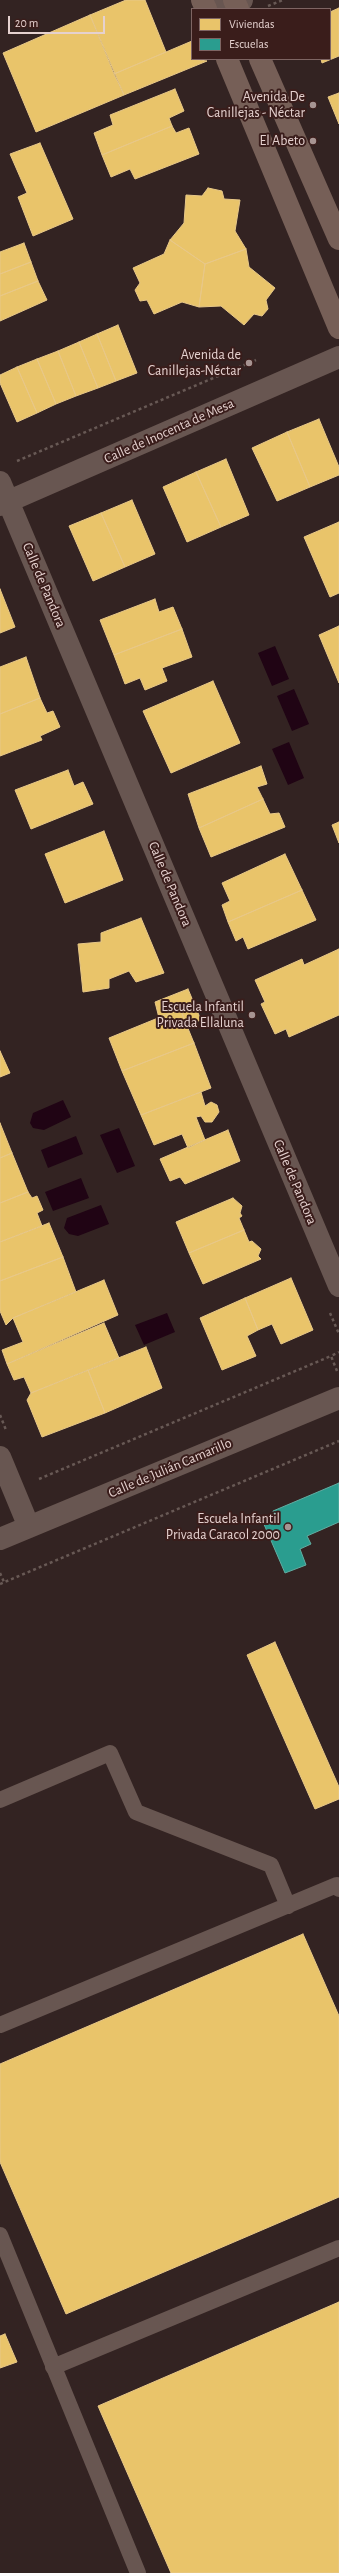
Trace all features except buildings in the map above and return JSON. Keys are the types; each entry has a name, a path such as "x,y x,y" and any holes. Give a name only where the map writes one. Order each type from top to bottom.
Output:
{"main road":[{"path":"227,60 339,328"},
{"path":"260,60 339,239"}],"street":[{"name":"Calle de Inocenta de Mesa","path":"3,496 339,357"},
{"name":"Calle de Pandora","path":"3,496 339,1286"},
{"name":"Calle de Julián Camarillo","path":"0,1539 339,1398"},
{"path":"0,1457 29,1527"}],"lane":[{"path":"0,1800 110,1753 136,1812 271,1865 288,1906"},
{"path":"0,2025 337,1885 339,1889"},
{"path":"0,2235 138,2573"},
{"path":"53,2367 339,2248"}],"path":[{"path":"266,7 283,0"},
{"path":"15,462 264,357"},
{"path":"32,1482 339,1352"},
{"path":"331,1356 339,1375"},
{"path":"0,1584 339,1441"},
{"path":"0,1573 4,1582"}],"shaded area":[{"path":"275,646 289,679 272,686 258,653"},
{"path":"294,689 309,724 292,731 277,696"},
{"path":"289,742 304,778 288,785 272,749"},
{"path":"63,1100 71,1117 44,1130 33,1128 30,1123 33,1113"},
{"path":"119,1128 135,1166 117,1173 100,1135"},
{"path":"76,1136 83,1154 48,1168 41,1150"},
{"path":"81,1178 89,1198 53,1211 45,1192"},
{"path":"101,1205 109,1224 78,1236 69,1234 64,1228 67,1218"},
{"path":"167,1313 175,1332 144,1345 135,1325"}],"place":[{"name":"Avenida De Canillejas - Néctar","path":"313,105"},
{"name":"El Abeto","path":"313,141"},
{"name":"Avenida de Canillejas-Néctar","path":"249,363"},
{"name":"Escuela Infantil Privada Ellaluna","path":"252,1015"},
{"name":"Escuela Infantil Privada Caracol 2000","path":"288,1527"}]}
